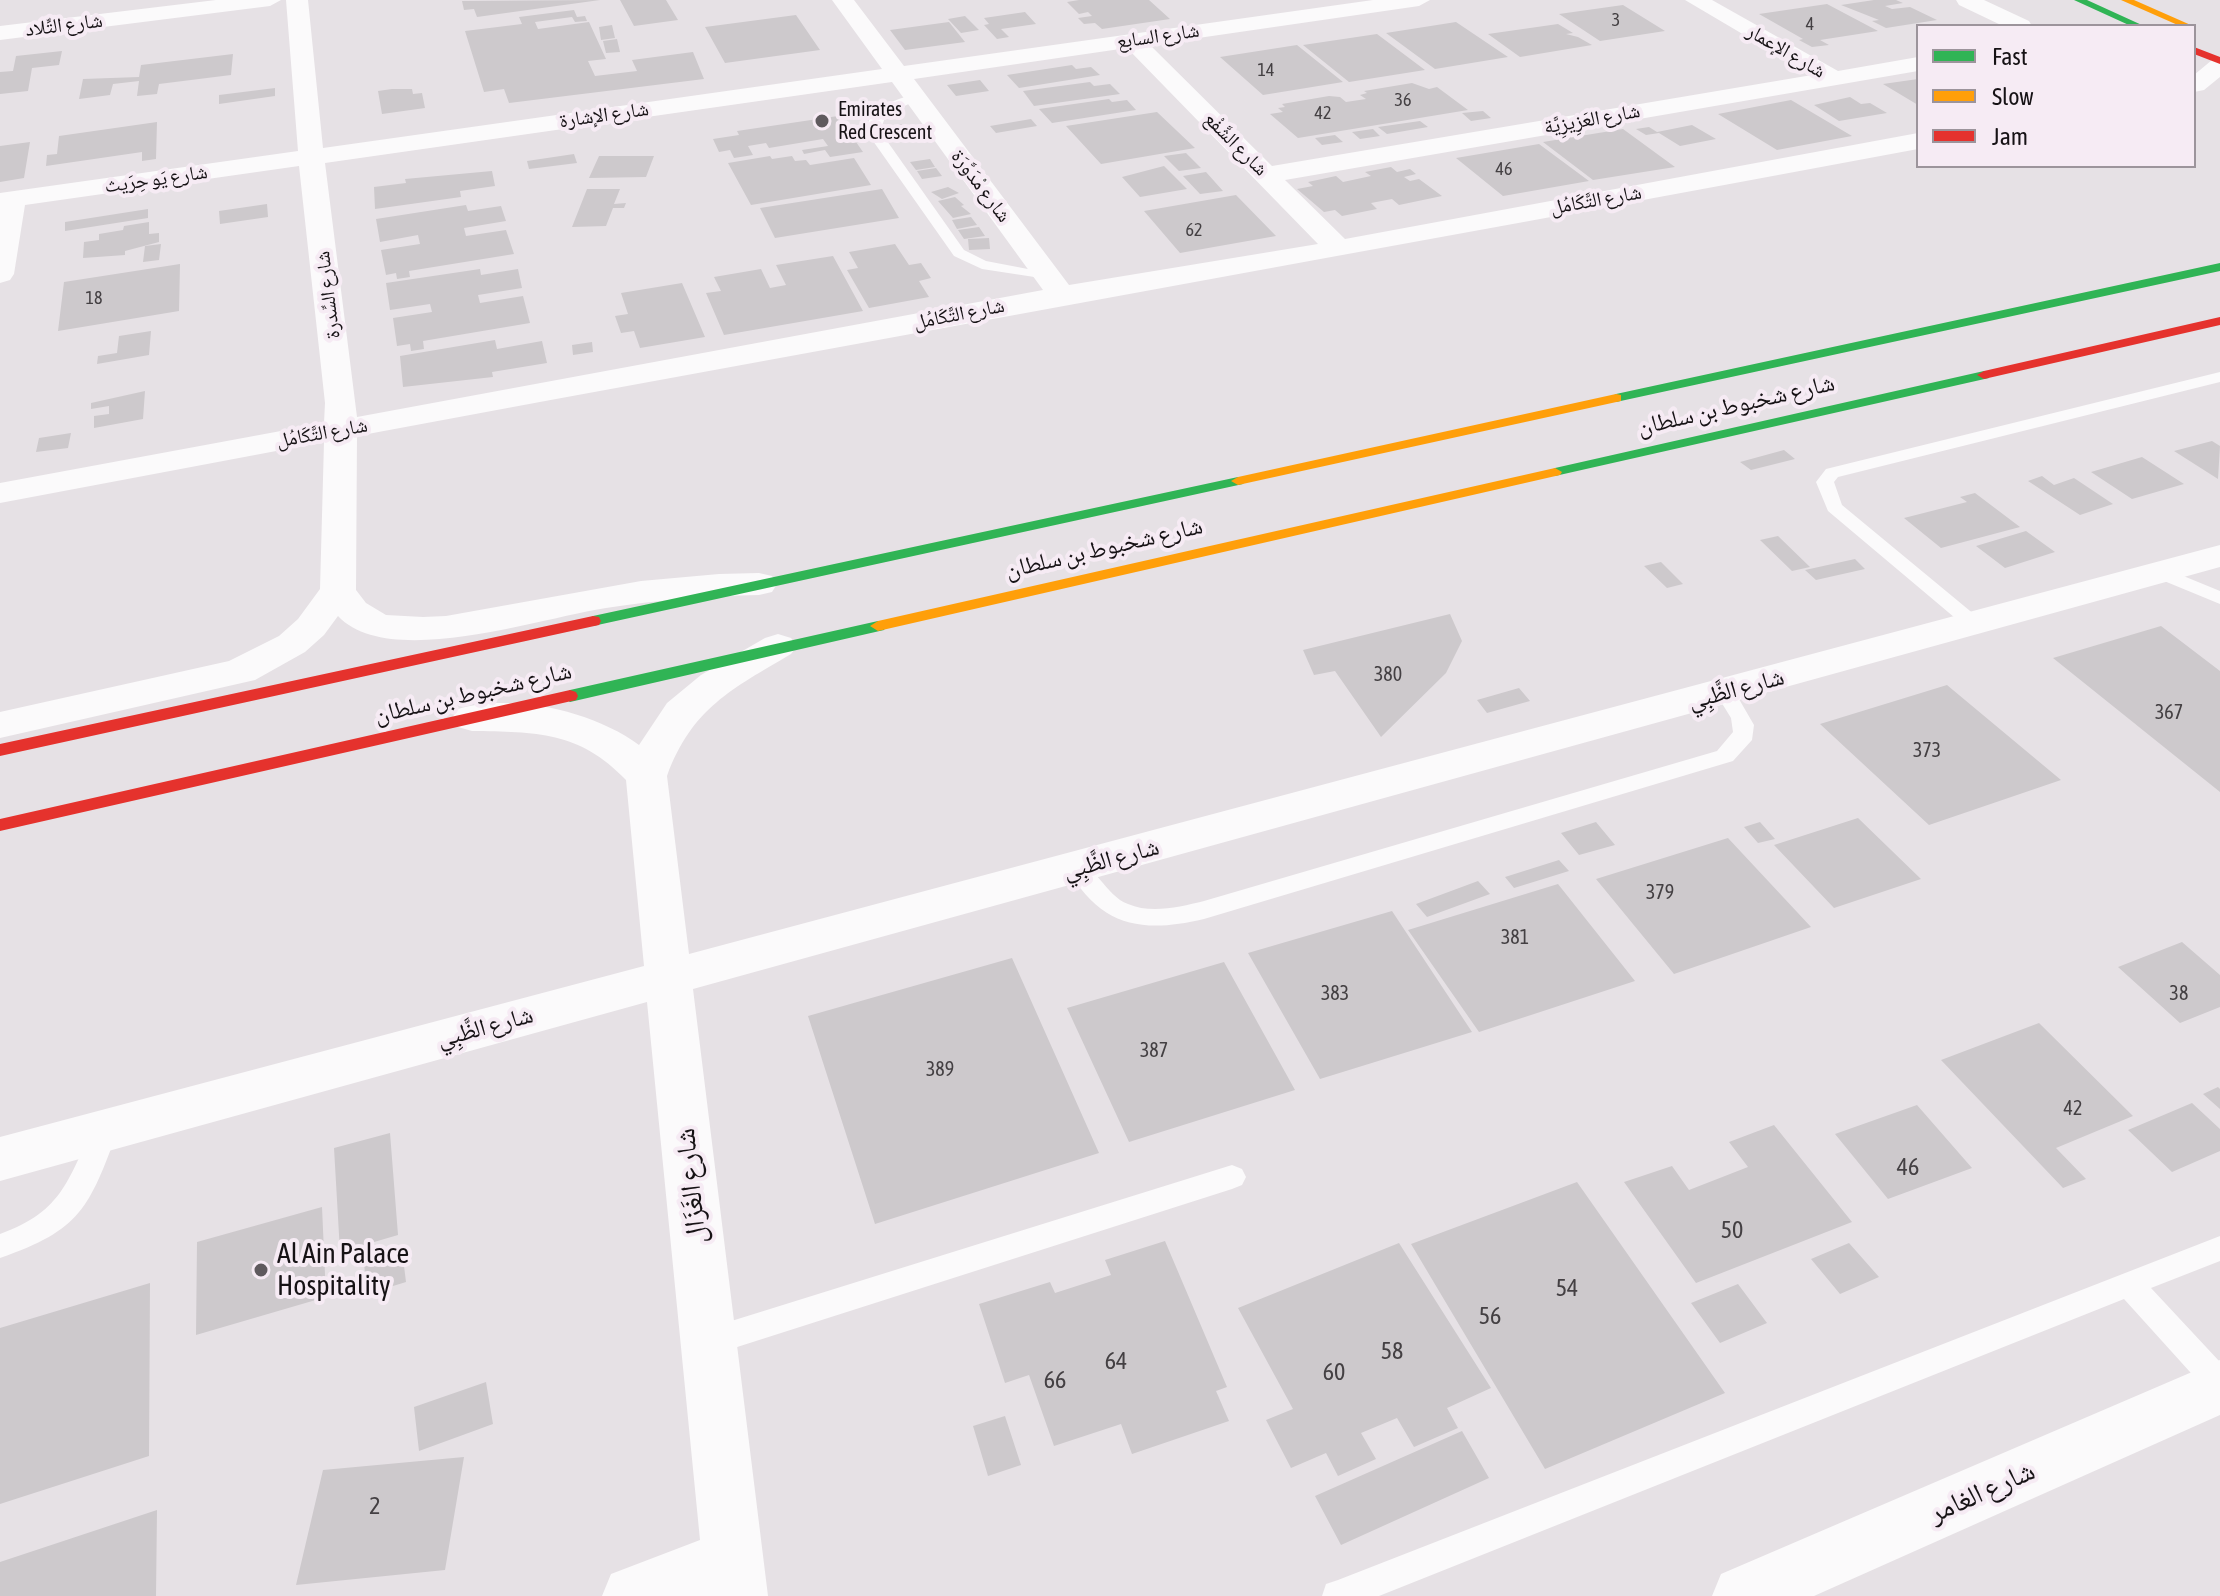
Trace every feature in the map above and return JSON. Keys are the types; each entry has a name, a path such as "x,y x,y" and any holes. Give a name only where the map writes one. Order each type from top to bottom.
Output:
{"main road":[{"path":"2079,0 2134,24"},
{"path":"2126,0 2183,24"},
{"path":"2196,51 2220,63"},
{"path":"2066,299 2220,257"},
{"name":"شارع شخبوط بن سلطان","path":"0,750 2220,267"},
{"name":"شارع شخبوط بن سلطان","path":"0,825 2220,321"}],"street":[{"name":"شارع التِّلاد","path":"0,33 270,0"},
{"name":"شارع السِّدرة","path":"297,0 311,157 342,429 338,590"},
{"name":"شارع مْدَوَّرَة","path":"843,0 1056,286"},
{"name":"شارع السابع","path":"897,73 1419,0"},
{"name":"شارع الإعمار","path":"1696,0 1834,78"},
{"path":"1967,0 2017,24"},
{"name":"شارع الشَّفْع","path":"1132,40 1339,249"},
{"path":"2196,84 2220,63"},
{"name":"شارع العَزِيزِيَّة","path":"1266,175 1916,64"},
{"name":"شارع الإشارة","path":"311,157 897,73"},
{"path":"2196,85 2220,83"},
{"name":"شارع التَّكَامُل","path":"0,493 342,429 1056,286 1339,249 1916,141"},
{"name":"شارع يَو حِرَيث","path":"6,200 311,157"},
{"path":"0,274 6,200"},
{"name":"شارع الظَّبِي","path":"0,1159 2220,556"},
{"path":"0,725 241,671 292,644 311,627 338,590 355,614 372,623 419,629 446,628 621,593 714,584 759,584"},
{"name":"شارع الغَزَال","path":"735,1577 646,776 656,746 675,717 702,692 778,646"},
{"path":"472,718 563,723 598,735 626,753 646,776"},
{"name":"شارع الغامر","path":"1743,1596 2220,1385"},
{"path":"633,1596 735,1577"}],"lane":[{"path":"915,98 878,115 872,126 873,131 952,247 982,265 1056,286"},
{"path":"1974,624 1834,507 1825,482 1832,473 2220,377"},
{"path":"2159,572 2220,598"},
{"path":"1078,868 1102,899 1124,911 1164,917 1204,910 1725,756 1739,746 1745,733 1743,718 1725,692"},
{"path":"0,1246 40,1231 74,1202 105,1130"},
{"path":"708,1342 1232,1177"},
{"path":"1338,1596 2220,1248"},
{"path":"2129,1284 2220,1385"}],"building":[{"path":"600,0 477,17 474,9 464,10 462,1"},
{"path":"620,0 666,0 678,20 634,26"},
{"path":"1149,0 1170,19 1102,29 1095,23 1084,24 1078,18 1092,16 1088,12 1079,14 1067,2"},
{"path":"1896,0 1903,3 1885,6 1892,9 1910,7 1937,20 1886,28 1872,21 1879,20 1841,5"},
{"path":"1827,4 1878,31 1820,40 1829,45 1812,47 1759,14"},
{"path":"1623,5 1665,31 1600,41 1559,14"},
{"path":"574,10 577,17 585,16 587,21 575,22 572,17 535,22 538,29 589,22 606,59 588,61 595,76 637,71 632,60 693,52 704,79 509,103 504,89 484,92 465,31 522,24 519,17"},
{"path":"1025,12 1036,24 1001,29 1009,37 997,39 984,25 989,24 984,18"},
{"path":"796,15 820,50 725,63 705,27"},
{"path":"965,16 979,30 961,33 948,19"},
{"path":"949,22 965,42 905,50 890,30"},
{"path":"1456,22 1508,57 1435,69 1386,33"},
{"path":"1558,24 1573,33 1566,34 1592,45 1520,57 1488,34"},
{"path":"612,25 615,38 601,40 599,27"},
{"path":"1377,34 1425,70 1349,82 1303,45"},
{"path":"617,39 620,52 606,53 603,41"},
{"path":"1297,45 1343,82 1263,95 1220,57"},
{"path":"62,51 59,65 32,68 28,91 0,94 0,72 13,71 16,56"},
{"path":"233,54 231,75 159,84 157,94 137,96 139,81 113,84 110,95 79,99 83,79 139,77 141,65"},
{"path":"1072,65 1076,69 1091,67 1100,75 1019,88 1007,75"},
{"path":"1916,79 1916,104 1883,84"},
{"path":"980,80 989,91 956,96 947,85"},
{"path":"1090,82 1094,86 1110,84 1120,94 1034,106 1023,91"},
{"path":"1412,83 1429,89 1437,87 1468,110 1298,138 1270,114 1283,112 1278,108 1285,107 1282,104 1329,96 1340,97 1346,102 1366,99 1360,95 1367,93 1364,91"},
{"path":"275,88 275,96 219,104 219,95"},
{"path":"412,89 413,94 422,93 425,108 382,114 378,91"},
{"path":"1850,97 1861,104 1870,103 1887,113 1839,121 1814,105"},
{"path":"1109,99 1112,102 1127,100 1136,110 1052,123 1039,109"},
{"path":"1791,100 1852,136 1777,150 1718,114"},
{"path":"1483,111 1491,118 1471,121 1462,113"},
{"path":"1157,112 1195,148 1101,164 1066,126"},
{"path":"838,116 863,152 830,157 825,150 804,154 802,150 828,146 823,139 769,148 766,143 748,146 753,155 734,158 730,150 719,152 713,139 739,135 737,131"},
{"path":"1031,119 1037,126 996,133 990,126"},
{"path":"1420,121 1428,127 1387,134 1378,127"},
{"path":"157,122 156,159 142,161 142,152 46,166 47,155 57,154 59,136"},
{"path":"901,124 915,138 898,142 885,127"},
{"path":"1692,125 1716,139 1680,146 1659,133 1646,135 1636,129 1649,127 1657,132"},
{"path":"1373,129 1380,136 1360,139 1352,132"},
{"path":"1623,129 1675,167 1593,180 1543,142"},
{"path":"1335,135 1343,142 1322,145 1315,138"},
{"path":"30,142 24,178 0,182 0,146"},
{"path":"1539,144 1589,181 1503,196 1456,158"},
{"path":"1186,153 1201,168 1179,171 1164,156"},
{"path":"574,154 577,163 529,169 527,161"},
{"path":"599,156 654,156 646,177 589,178"},
{"path":"770,156 772,159 792,156 795,161 806,160 810,165 854,158 871,185 751,205 728,163"},
{"path":"930,159 935,167 916,170 910,162"},
{"path":"1164,166 1187,189 1140,197 1122,177"},
{"path":"1391,167 1397,172 1410,169 1416,174 1404,177 1410,181 1419,179 1442,196 1399,205 1392,199 1371,203 1377,209 1342,216 1335,210 1324,212 1297,189 1313,186 1308,182 1336,176 1343,182 1371,176 1365,172"},
{"path":"936,168 942,176 922,179 917,171"},
{"path":"492,171 495,186 460,191 461,197 375,209 374,187 406,183 405,179"},
{"path":"1206,172 1223,191 1200,194 1183,176"},
{"path":"948,187 959,193 942,199 931,192"},
{"path":"587,189 620,189 614,204 626,203 624,208 613,208 606,226 572,227"},
{"path":"882,189 899,218 775,238 760,208"},
{"path":"1236,195 1276,236 1180,253 1144,211"},
{"path":"955,197 971,214 953,218 938,201"},
{"path":"267,204 268,217 220,224 219,211"},
{"path":"466,205 468,211 501,206 506,221 464,228 466,236 506,230 514,254 409,271 410,277 397,279 396,273 386,275 381,250 420,244 418,235 380,242 376,219"},
{"path":"148,209 148,218 65,231 65,222"},
{"path":"971,217 977,225 957,229 952,220"},
{"path":"149,222 149,234 159,233 159,242 125,251 125,255 83,258 84,242 99,240 99,234 123,230 124,226"},
{"path":"979,227 985,236 964,239 958,230"},
{"path":"989,238 990,249 969,250 968,239"},
{"path":"161,244 159,260 143,262 145,246"},
{"path":"895,244 909,265 921,263 931,278 919,281 929,297 869,308 847,270 858,268 849,252"},
{"path":"833,256 863,311 724,335 706,293 721,291 714,277 761,269 770,288 786,285 776,265"},
{"path":"180,264 179,311 58,331 64,282"},
{"path":"480,269 481,275 518,269 522,288 478,295 480,303 523,296 530,323 423,341 424,349 411,351 410,344 397,346 393,318 432,312 430,304 390,310 386,283"},
{"path":"682,283 705,337 640,348 634,331 621,333 615,316 628,314 621,293"},
{"path":"151,331 149,355 97,364 98,356 117,353 119,336"},
{"path":"495,340 497,349 542,341 547,363 492,372 493,377 403,387 400,356"},
{"path":"592,342 593,352 573,355 572,345"},
{"path":"145,391 143,419 94,428 94,416 109,414 109,406 91,409 91,403"},
{"path":"71,433 68,448 36,452 39,438"},
{"path":"2212,441 2220,446 2218,479 2174,451"},
{"path":"1784,450 1795,459 1751,470 1740,462"},
{"path":"2142,457 2184,484 2132,499 2091,472"},
{"path":"2042,476 2054,485 2074,478 2113,504 2080,515 2028,481"},
{"path":"1975,493 2020,527 1941,548 1904,518 1967,502 1960,497"},
{"path":"2026,531 2055,552 2005,568 1976,546"},
{"path":"1778,536 1810,567 1792,571 1760,540"},
{"path":"1855,559 1865,569 1816,580 1805,570"},
{"path":"1661,562 1683,584 1667,588 1644,566"},
{"path":"1450,614 1462,641 1446,673 1381,737 1335,671 1314,675 1303,650"},
{"path":"2161,626 2220,671 2220,792 2053,658"},
{"path":"1947,685 2061,780 1929,825 1820,724"},
{"path":"1519,688 1530,701 1487,713 1477,700"},
{"path":"1858,818 1921,879 1834,908 1774,845"},
{"path":"1596,822 1615,845 1579,855 1561,833"},
{"path":"1760,822 1775,839 1758,843 1744,827"},
{"path":"1728,838 1811,927 1674,974 1596,879"},
{"path":"1559,860 1569,871 1514,888 1505,877"},
{"path":"1478,881 1490,894 1427,917 1416,904"},
{"path":"1558,884 1635,981 1479,1032 1408,930"},
{"path":"1392,911 1472,1032 1320,1079 1248,953"},
{"path":"2182,942 2220,975 2220,1007 2180,1023 2118,967"},
{"path":"1012,958 1099,1153 875,1224 808,1016"},
{"path":"1224,962 1295,1090 1129,1142 1067,1008"},
{"path":"2039,1023 2133,1116 2056,1148 2086,1179 2063,1188 1941,1060"},
{"path":"2218,1087 2220,1089 2220,1109 2203,1094"},
{"path":"2192,1103 2220,1129 2220,1151 2172,1172 2128,1130"},
{"path":"1917,1105 1972,1168 1888,1199 1835,1134"},
{"path":"1774,1125 1852,1222 1696,1283 1624,1182 1672,1166 1689,1190 1748,1167 1729,1142"},
{"path":"390,1133 398,1235 340,1252 334,1148"},
{"path":"1577,1182 1725,1393 1545,1469 1411,1244"},
{"name":"Al Ain Palace Hospitality","path":"322,1207 326,1297 196,1335 197,1242"},
{"path":"1165,1241 1227,1387 1216,1391 1229,1421 1132,1454 1121,1424 1054,1446 1029,1375 1005,1383 979,1304 1050,1282 1055,1293 1111,1275 1105,1260"},
{"path":"1399,1243 1491,1388 1447,1408 1458,1428 1414,1447 1397,1418 1361,1433 1376,1459 1338,1476 1326,1453 1291,1468 1266,1420 1293,1409 1238,1308"},
{"path":"1849,1243 1879,1277 1840,1294 1811,1259"},
{"path":"402,1250 406,1282 367,1294 364,1263"},
{"path":"150,1283 149,1456 0,1504 0,1328"},
{"path":"1738,1284 1767,1323 1720,1343 1691,1303"},
{"path":"486,1382 493,1424 419,1451 414,1407"},
{"path":"1005,1416 1021,1465 988,1476 973,1426"},
{"path":"1462,1431 1489,1478 1341,1545 1315,1496"},
{"path":"464,1457 445,1570 296,1585 323,1470"},
{"path":"157,1510 156,1596 0,1596 0,1562"}],"traffic: fast":[{"path":"2079,0 2134,24"},
{"path":"1616,398 2220,267"},
{"path":"1555,472 1984,375"},
{"path":"593,621 1238,481"},
{"path":"570,696 878,626"}],"traffic: slow":[{"path":"2126,0 2183,24"},
{"path":"1238,481 1616,398"},
{"path":"878,626 1555,472"}],"traffic: jam":[{"path":"2196,51 2220,61"},
{"path":"1984,375 2220,321"},
{"path":"0,750 593,621"},
{"path":"0,825 570,696"}],"place":[{"name":"Emirates Red Crescent","path":"822,121"},
{"name":"Al Ain Palace Hospitality","path":"261,1270"}]}
